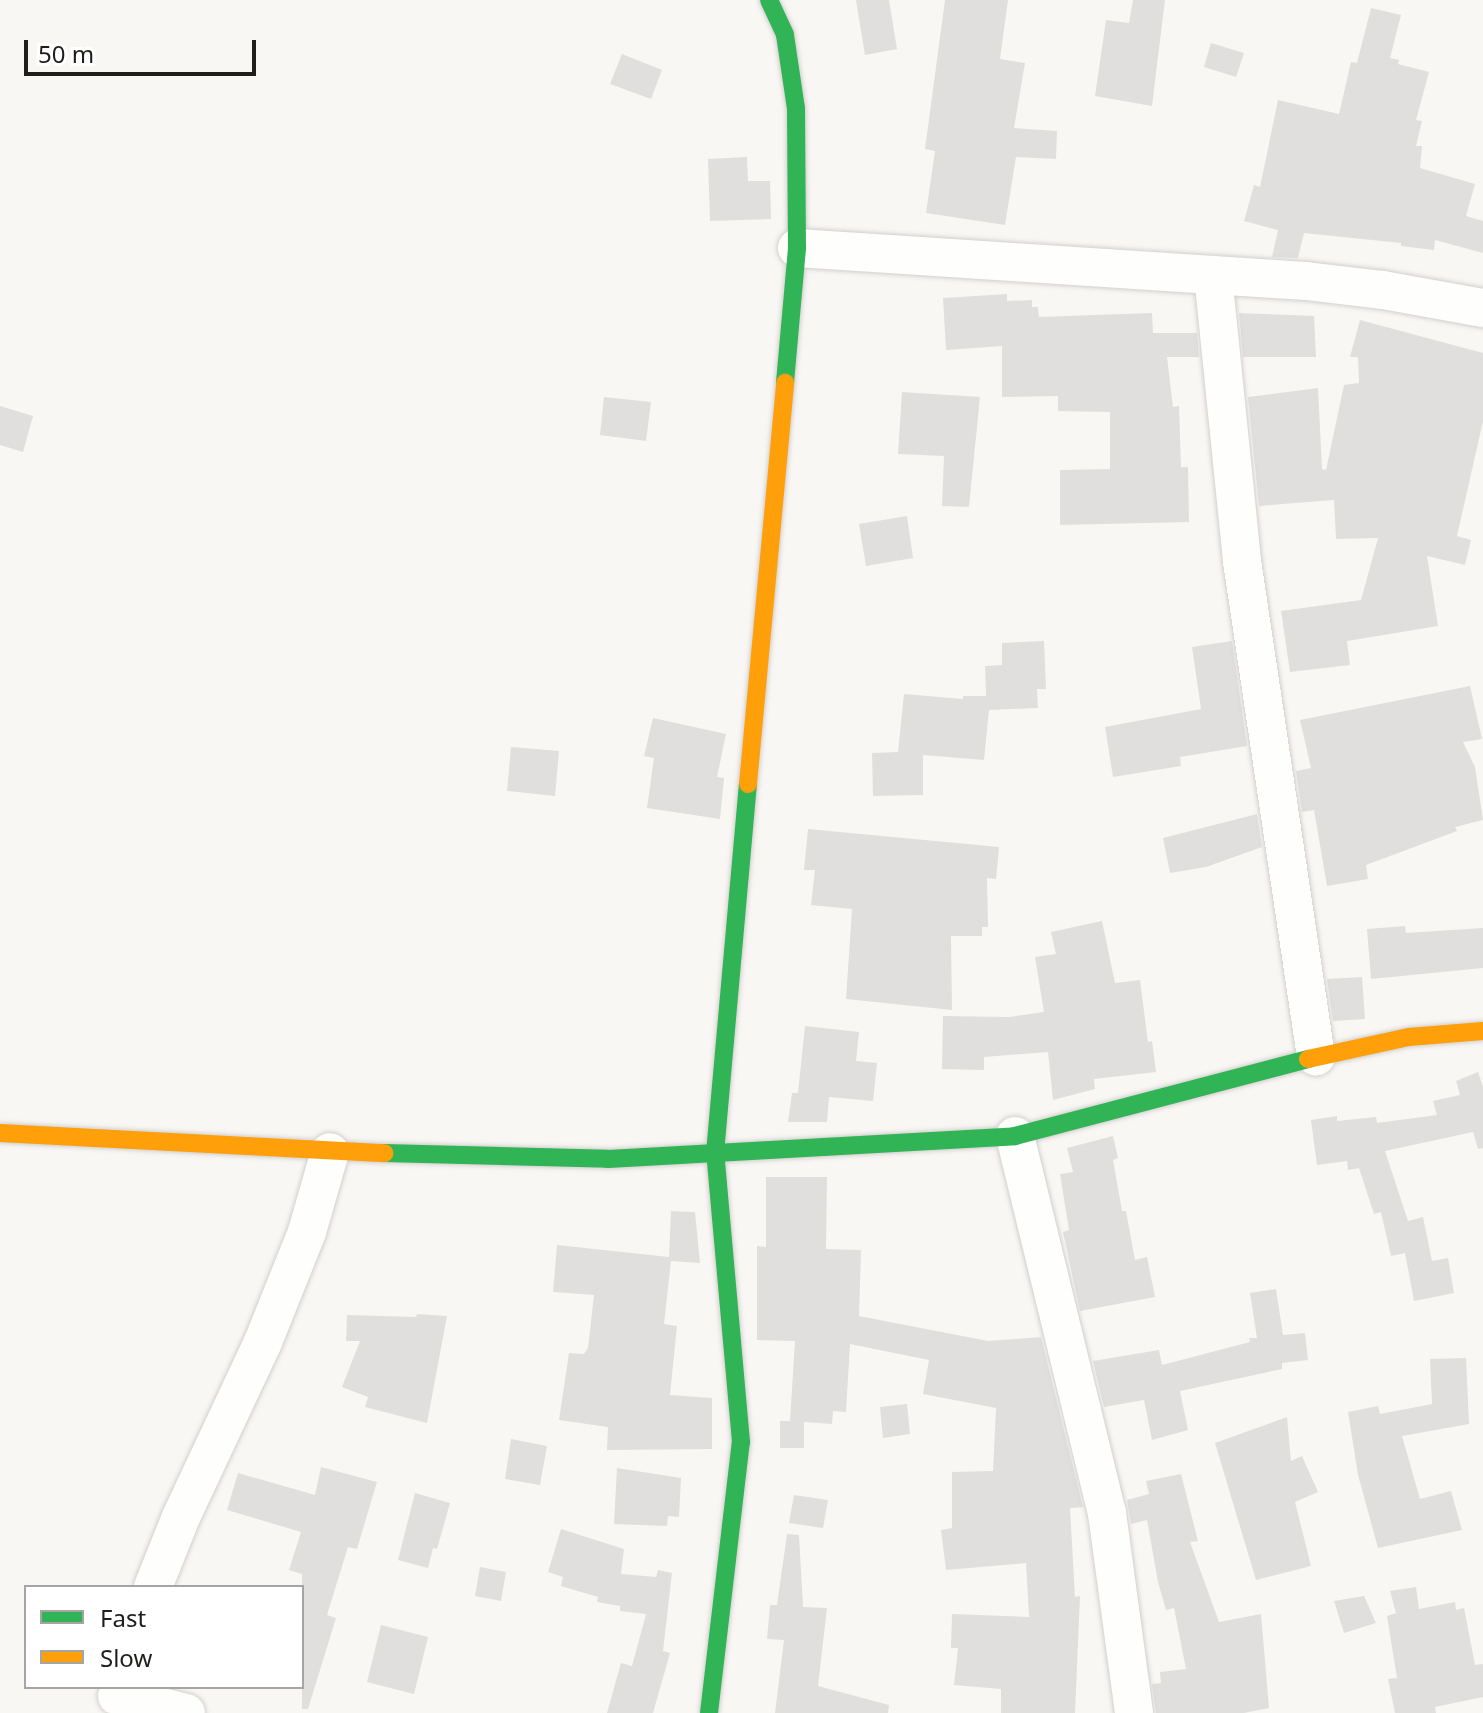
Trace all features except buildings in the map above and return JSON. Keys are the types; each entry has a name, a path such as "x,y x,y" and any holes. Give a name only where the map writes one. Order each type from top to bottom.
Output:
{"main road":[{"path":"709,1713 741,1442 715,1153 797,248 796,109 785,35 769,0"},
{"path":"0,1133 330,1152 608,1159 1015,1136 1316,1057 1409,1037 1483,1031"}],"street":[{"path":"797,248 1213,275 1383,290 1483,308"},
{"path":"1213,275 1242,561 1316,1057"},
{"path":"1015,1136 1107,1513 1134,1713"},
{"path":"154,1585 181,1517 263,1342 307,1232 330,1152"},
{"path":"116,1699 186,1713"}],"traffic: fast":[{"path":"769,0 785,35 796,109 797,248 785,383"},
{"path":"709,1713 741,1442 715,1153 748,784"},
{"path":"384,1153 608,1159 1015,1136 1308,1059"}],"traffic: slow":[{"path":"748,784 785,383"},
{"path":"1308,1059 1409,1037 1483,1031"},
{"path":"0,1133 384,1153"}]}
